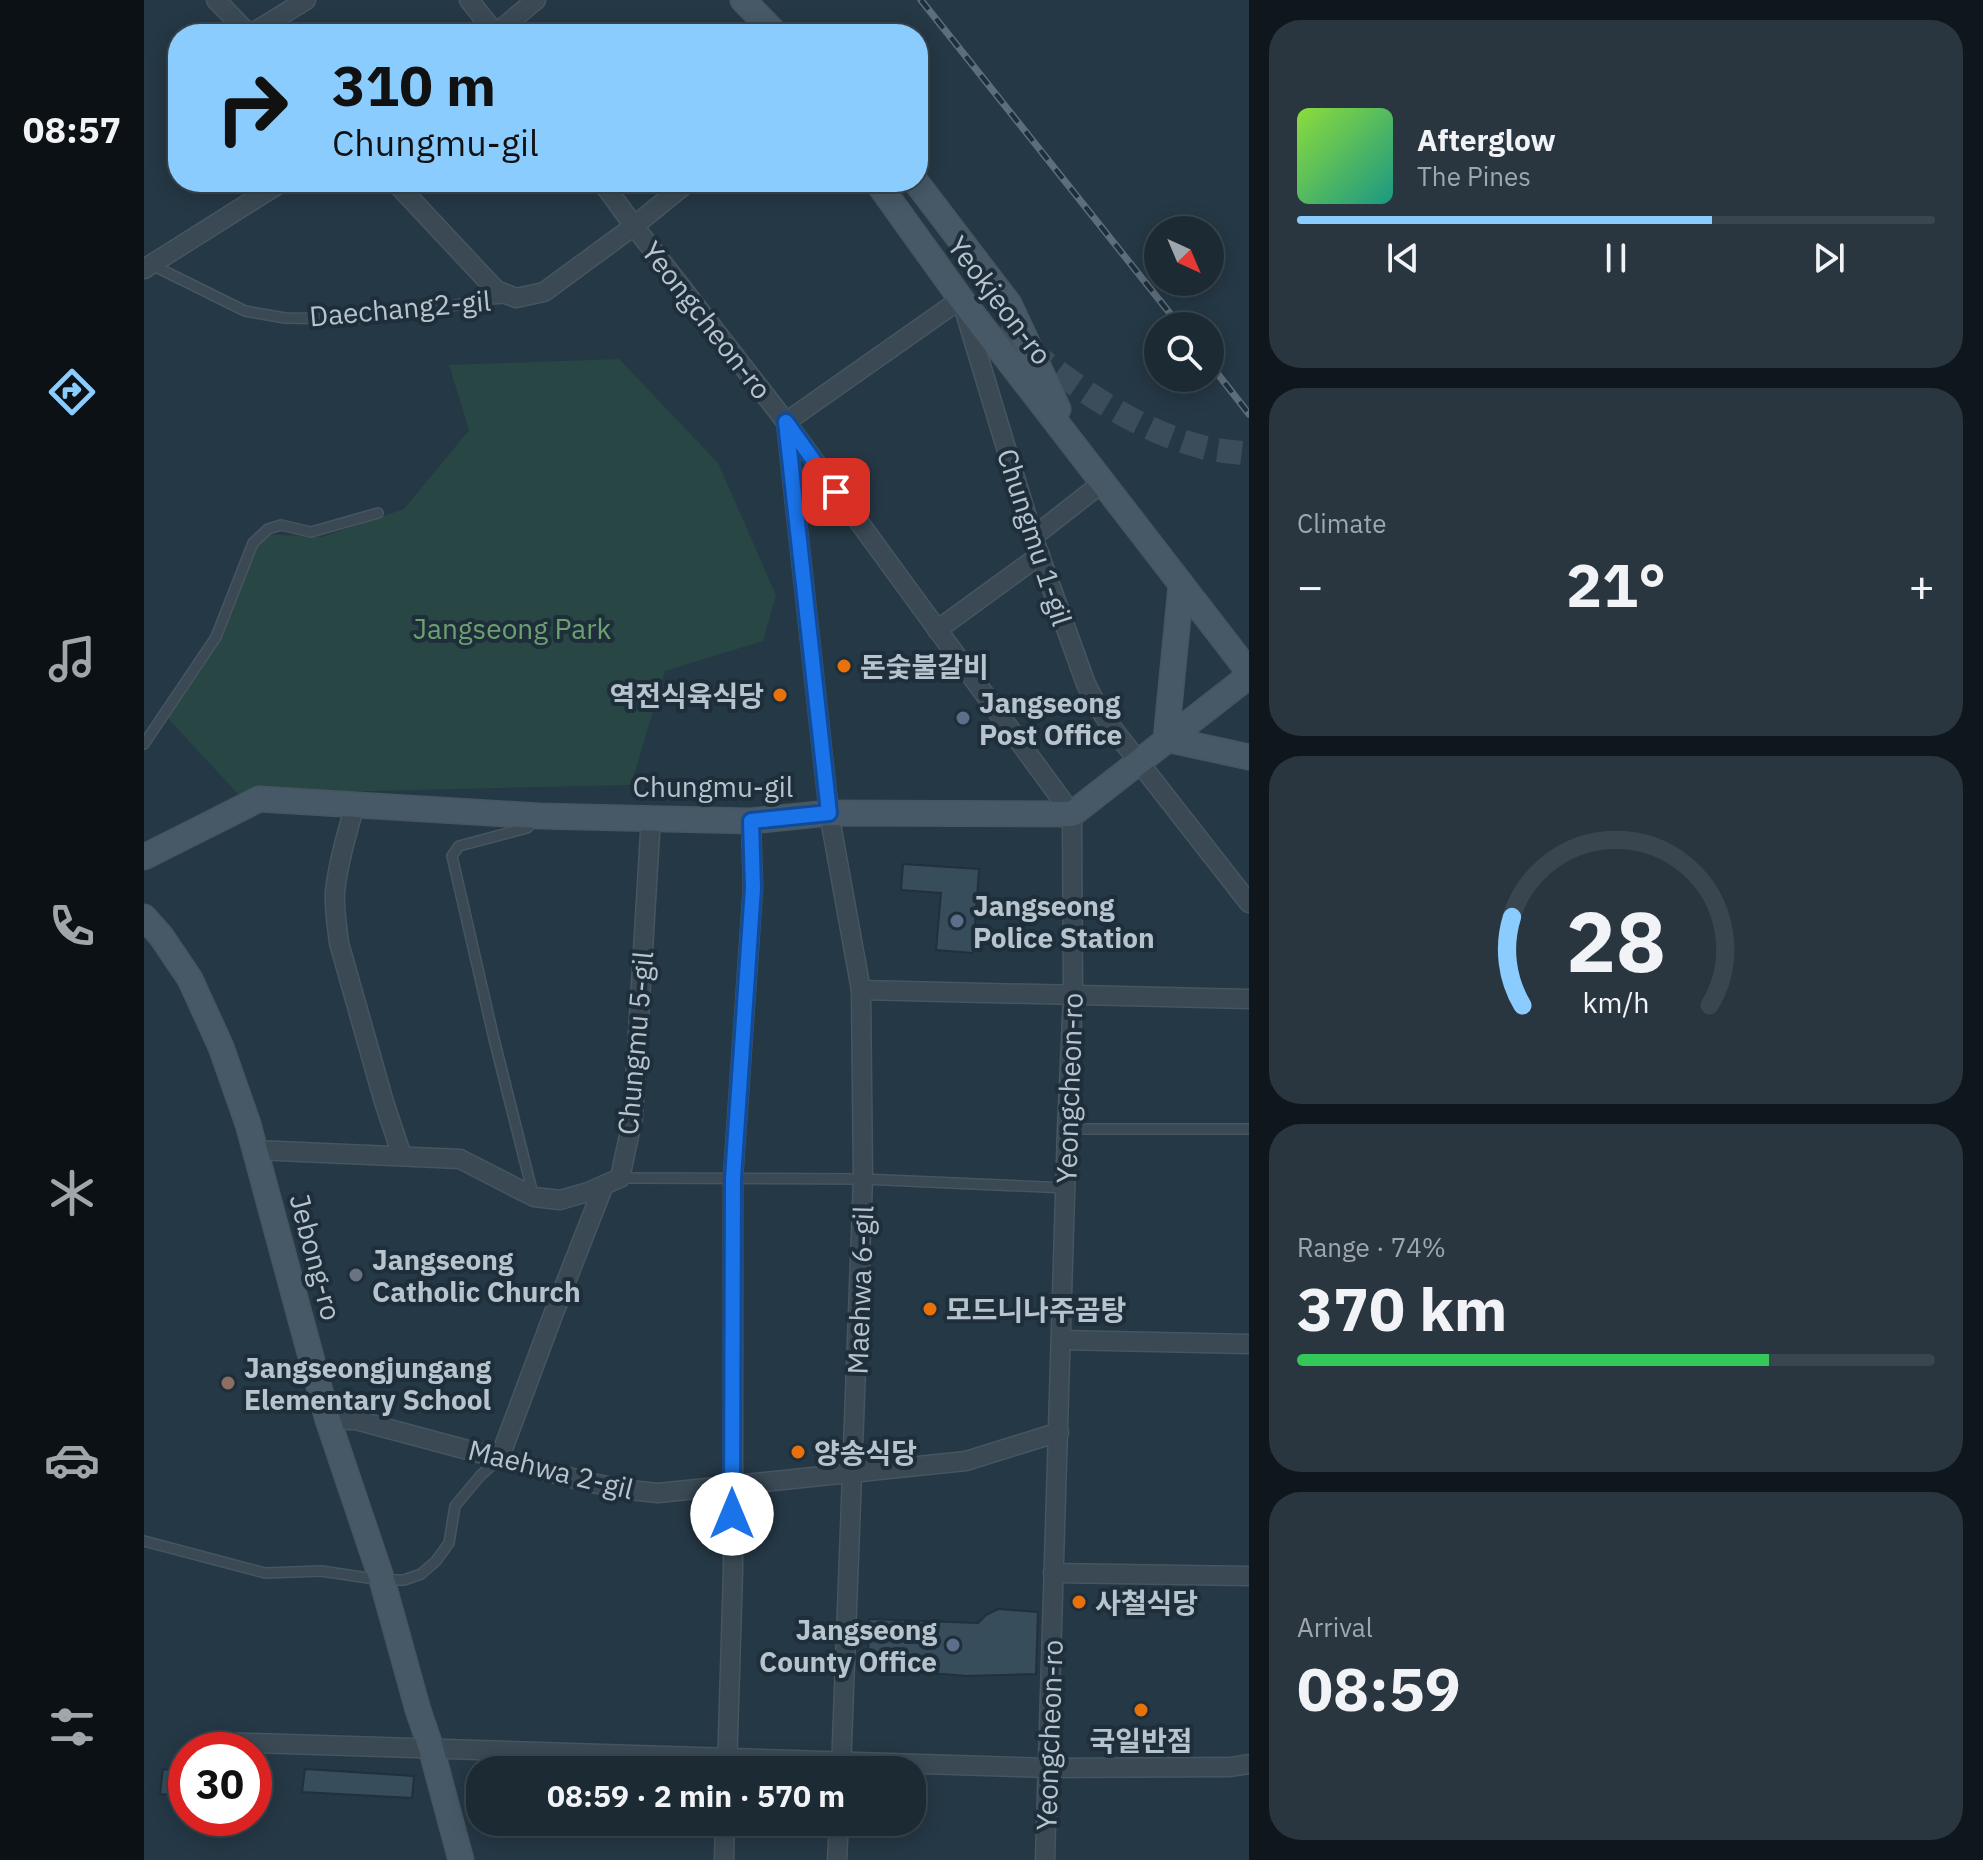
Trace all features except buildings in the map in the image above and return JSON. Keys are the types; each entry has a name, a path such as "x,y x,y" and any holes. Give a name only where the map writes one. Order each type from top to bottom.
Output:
{"street":[{"path":"216,0 240,24"},
{"path":"266,24 306,0"},
{"path":"469,0 488,24"},
{"path":"508,24 536,0"},
{"path":"743,0 766,24"},
{"path":"147,267 266,192"},
{"path":"404,192 496,290 516,298 544,292 676,192"},
{"name":"Yeongcheon-ro","path":"609,192 786,422 1072,814 1073,996 1045,1860"},
{"name":"Yeokjeon-ro","path":"884,192 961,299 1249,674"},
{"path":"902,192 1001,327"},
{"name":"Yeokjeon-ro","path":"924,192 1009,304 1077,452"},
{"path":"786,422 961,299"},
{"name":"Chungmu 1-gil","path":"961,299 1033,537 1086,684 1110,725 1249,903"},
{"name":"Maehwa 6-gil","path":"786,422 829,813 861,990 863,1179 841,1756"},
{"path":"1033,537 1102,483"},
{"path":"937,630 1040,555"},
{"path":"1166,739 1181,586"},
{"path":"1072,814 1249,674"},
{"path":"1166,739 1249,757"},
{"name":"Chungmu-gil","path":"144,857 259,799 539,816 751,821 829,813 1072,814"},
{"path":"355,805 335,893 336,920 343,957 402,1156"},
{"name":"Chungmu 5-gil","path":"500,1457 558,1301 612,1182 633,1117 651,817"},
{"path":"728,1756 733,1571 733,1178 753,888 751,821"},
{"name":"Jebong-ro","path":"144,917 161,936 203,1004 256,1150 328,1420 382,1580 461,1860"},
{"path":"861,990 1249,999"},
{"path":"256,1150 460,1159 534,1197 560,1200 612,1182"},
{"path":"1061,1340 1249,1344"},
{"name":"Maehwa 2-gil","path":"328,1420 356,1420 587,1482 658,1493 966,1461 1059,1432"},
{"path":"1053,1573 1249,1576"},
{"path":"272,1743 580,1756"},
{"path":"926,1767 1230,1767 1249,1764"},
{"path":"724,1860 725,1836"},
{"path":"837,1860 838,1836"}],"lane":[{"name":"Daechang2-gil","path":"147,267 245,311 285,318 350,319 431,311 477,300 516,298"},
{"path":"144,744 216,637 253,543 268,529 281,525 311,532 378,513"},
{"path":"534,1197 452,856 459,846 527,828 539,816"},
{"path":"1067,1129 1249,1129"},
{"path":"612,1182 733,1178 863,1179 1066,1188"},
{"path":"144,1541 265,1573 321,1571 404,1580 421,1574 436,1561 449,1543 455,1506 500,1457"}],"green space":[{"name":"Jangseong Park","path":"619,359 718,463 776,595 763,641 665,671 631,785 238,794 164,714 216,637 262,534 322,537 404,509 469,430 449,365"}],"tunnel":[{"path":"1001,327 1072,382 1123,415 1206,448 1249,454"}],"railway":[{"path":"921,0 1169,312"},
{"path":"1224,382 1249,414"}],"place":[{"name":"돈숯불갈비","path":"844,666"},
{"name":"역전식육식당","path":"780,695"},
{"name":"Jangseong Post Office","path":"963,718"},
{"name":"Jangseong Police Station","path":"957,921"},
{"name":"Jangseong Catholic Church","path":"356,1275"},
{"name":"모드니나주곰탕","path":"930,1309"},
{"name":"Jangseongjungang Elementary School","path":"228,1383"},
{"name":"양송식당","path":"798,1452"},
{"name":"사철식당","path":"1079,1602"},
{"name":"Jangseong County Office","path":"953,1645"},
{"name":"국일반점","path":"1141,1710"}],"route":[{"path":"732,1514 733,1178 753,888 751,821 829,813 786,422 836,492"}]}
